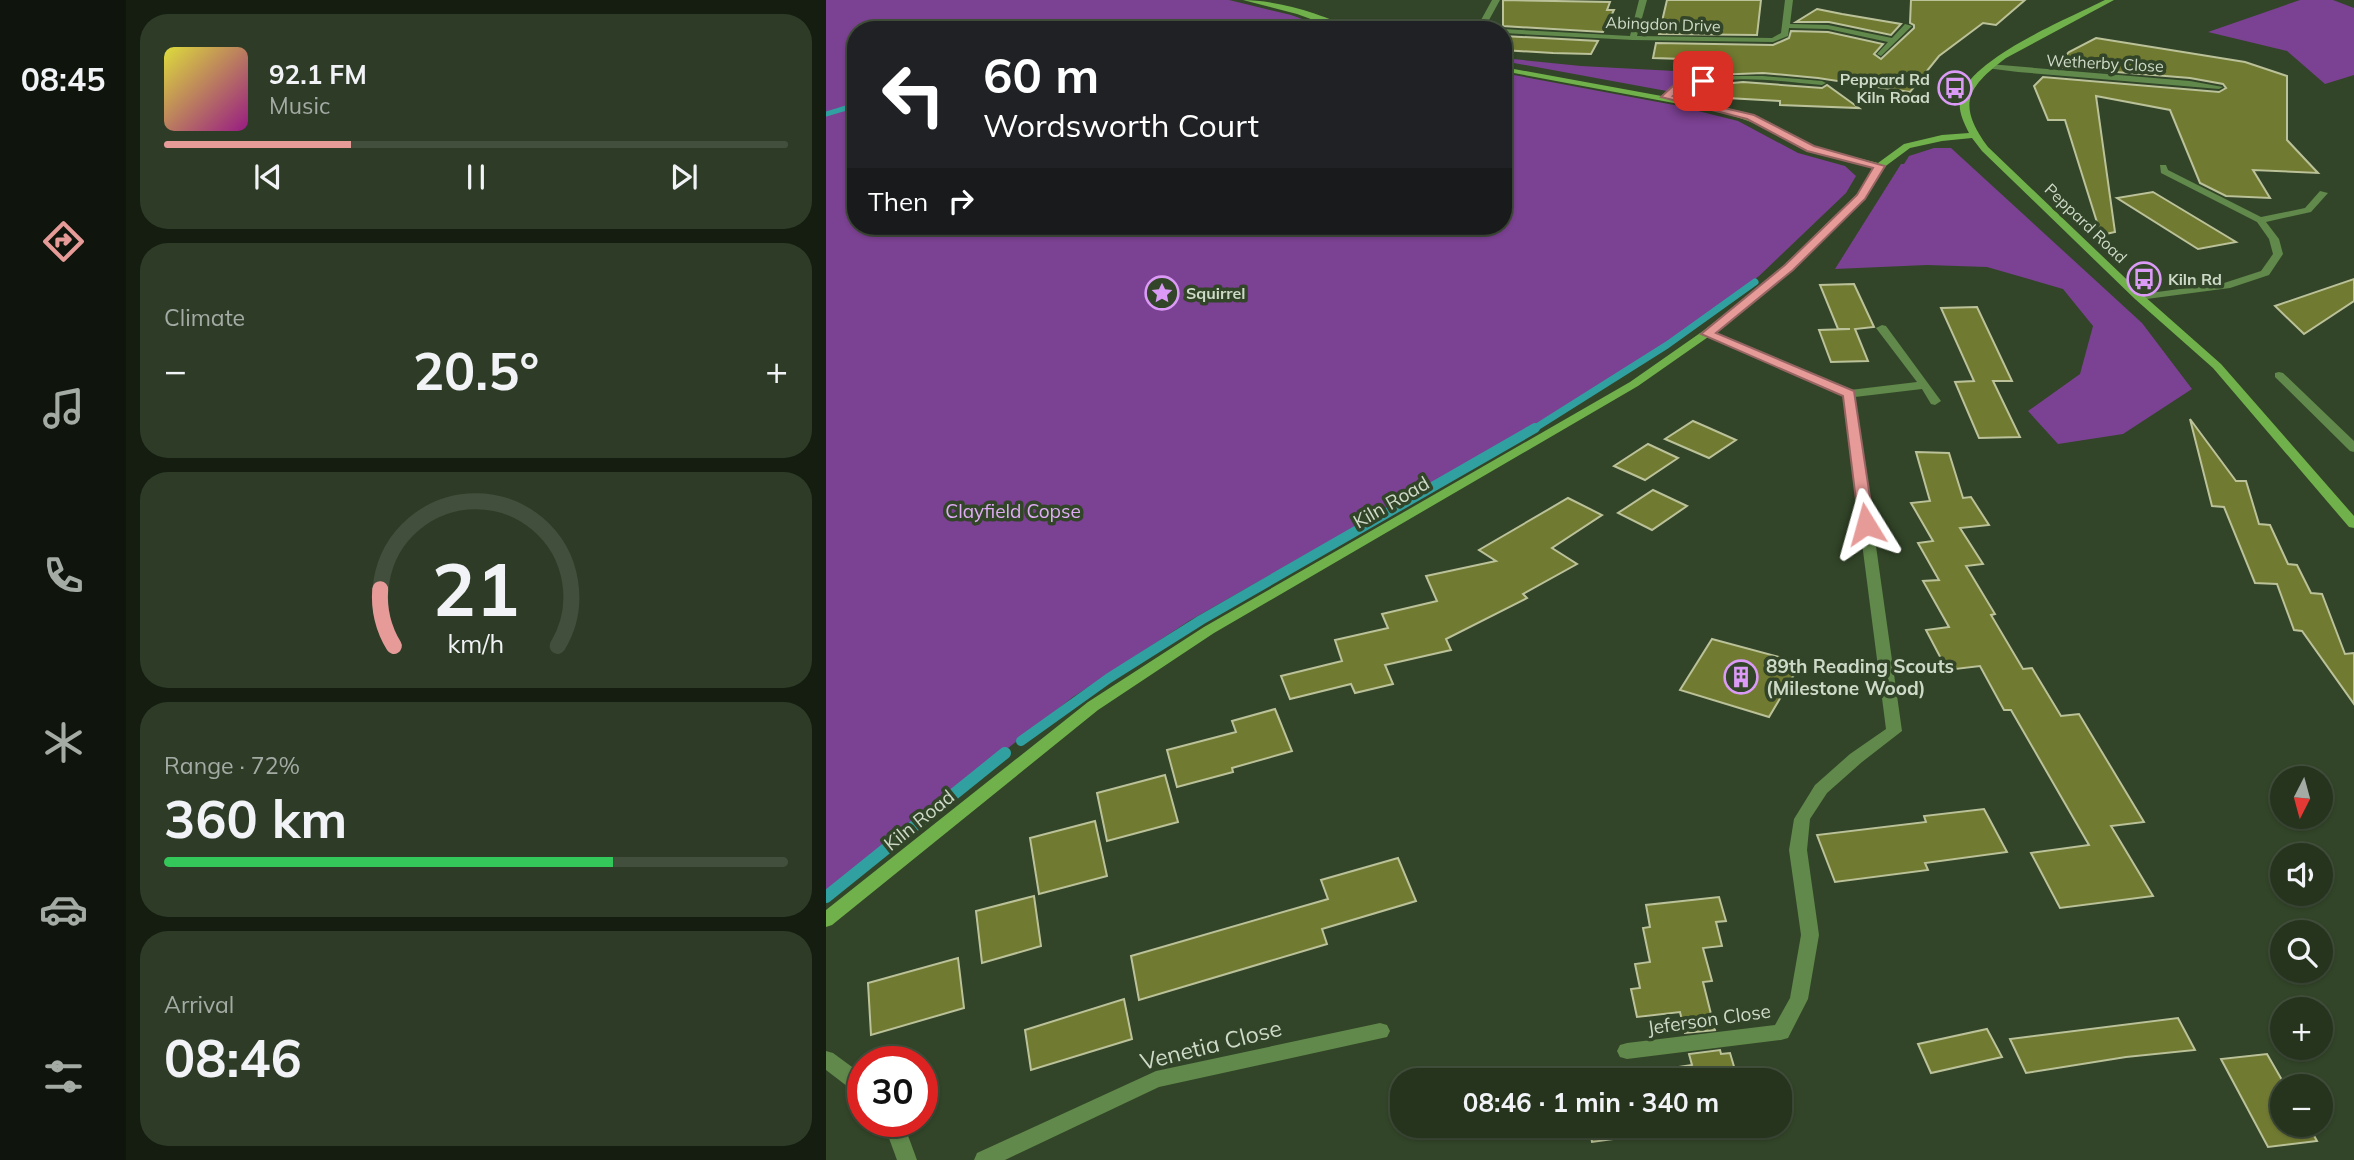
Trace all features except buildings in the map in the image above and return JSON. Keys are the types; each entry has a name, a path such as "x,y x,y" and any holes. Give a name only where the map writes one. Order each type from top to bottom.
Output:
{"street":[{"path":"1247,0 1299,12 1324,21"},
{"path":"1486,21 1496,0"},
{"path":"1633,38 1643,0"},
{"path":"1789,0 1785,26 1828,27 1894,41"},
{"path":"1974,135 1964,114 1966,94 1972,79 2003,56 2110,0"},
{"name":"Abingdon Drive","path":"1512,31 1762,41 1785,34 1785,26"},
{"path":"1881,54 1908,26"},
{"name":"Wetherby Close","path":"1989,66 2037,73 2134,77 2219,87"},
{"path":"1512,71 1666,97 1751,117 1811,149 1880,166"},
{"path":"1666,97 1678,87 1741,77 1822,83"},
{"name":"Kiln Road","path":"826,920 1093,706 1209,630 1634,383 1707,334 1775,280 1861,196 1880,166 1907,146 1941,138 1974,135"},
{"name":"Peppard Road","path":"1974,135 2139,297 2217,366 2354,524"},
{"path":"2139,297 2226,286 2265,273 2278,254 2274,239 2260,220 2164,171 2163,167"},
{"path":"2260,220 2308,210 2323,192"},
{"path":"1882,328 1935,401"},
{"path":"1707,334 1849,394 1925,385"},
{"path":"2279,375 2354,448"},
{"name":"Jeferson Close","path":"1627,1051 1781,1032 1799,999 1810,934 1798,850 1802,819 1821,789 1856,758 1894,732 1849,394"},
{"name":"Venetia Close","path":"984,1160 1156,1079 1380,1031"},
{"path":"826,1059 847,1075"},
{"path":"899,1137 907,1160"}],"green space":[{"name":"Clayfield Copse","path":"826,0 1229,0 1308,21 847,21 847,235 1512,235 1512,75 1674,105 1738,121 1798,153 1845,166 1856,176 1846,193 1759,276 1689,329 1616,378 1189,621 1073,697 826,891"},
{"path":"2300,0 2333,0 2354,8 2354,75 2325,84 2287,51 2208,32"},
{"path":"1512,59 1581,66 1712,73 1703,81 1672,92 1512,63"},
{"path":"1934,148 1951,148 2142,323 2192,389 2123,434 2058,444 2028,411 2080,374 2093,326 2063,289 1987,267 1927,265 1835,269 1901,164 1904,164 1909,156"}],"waterway":[{"path":"826,114 847,108"},
{"path":"1532,430 1667,345 1755,282"},
{"path":"1021,741 1109,678 1201,620 1535,428"},
{"path":"826,897 1005,753"}],"place":[{"name":"Peppard Rd Kiln Road","path":"1955,88"},
{"name":"Kiln Rd","path":"2144,279"},
{"name":"Squirrel","path":"1162,293"},
{"name":"89th Reading Scouts (Milestone Wood)","path":"1741,677"}],"route":[{"path":"1703,81 1678,87 1666,97 1751,117 1811,149 1880,166 1861,196 1789,267 1707,334 1849,394 1866,524"}]}
